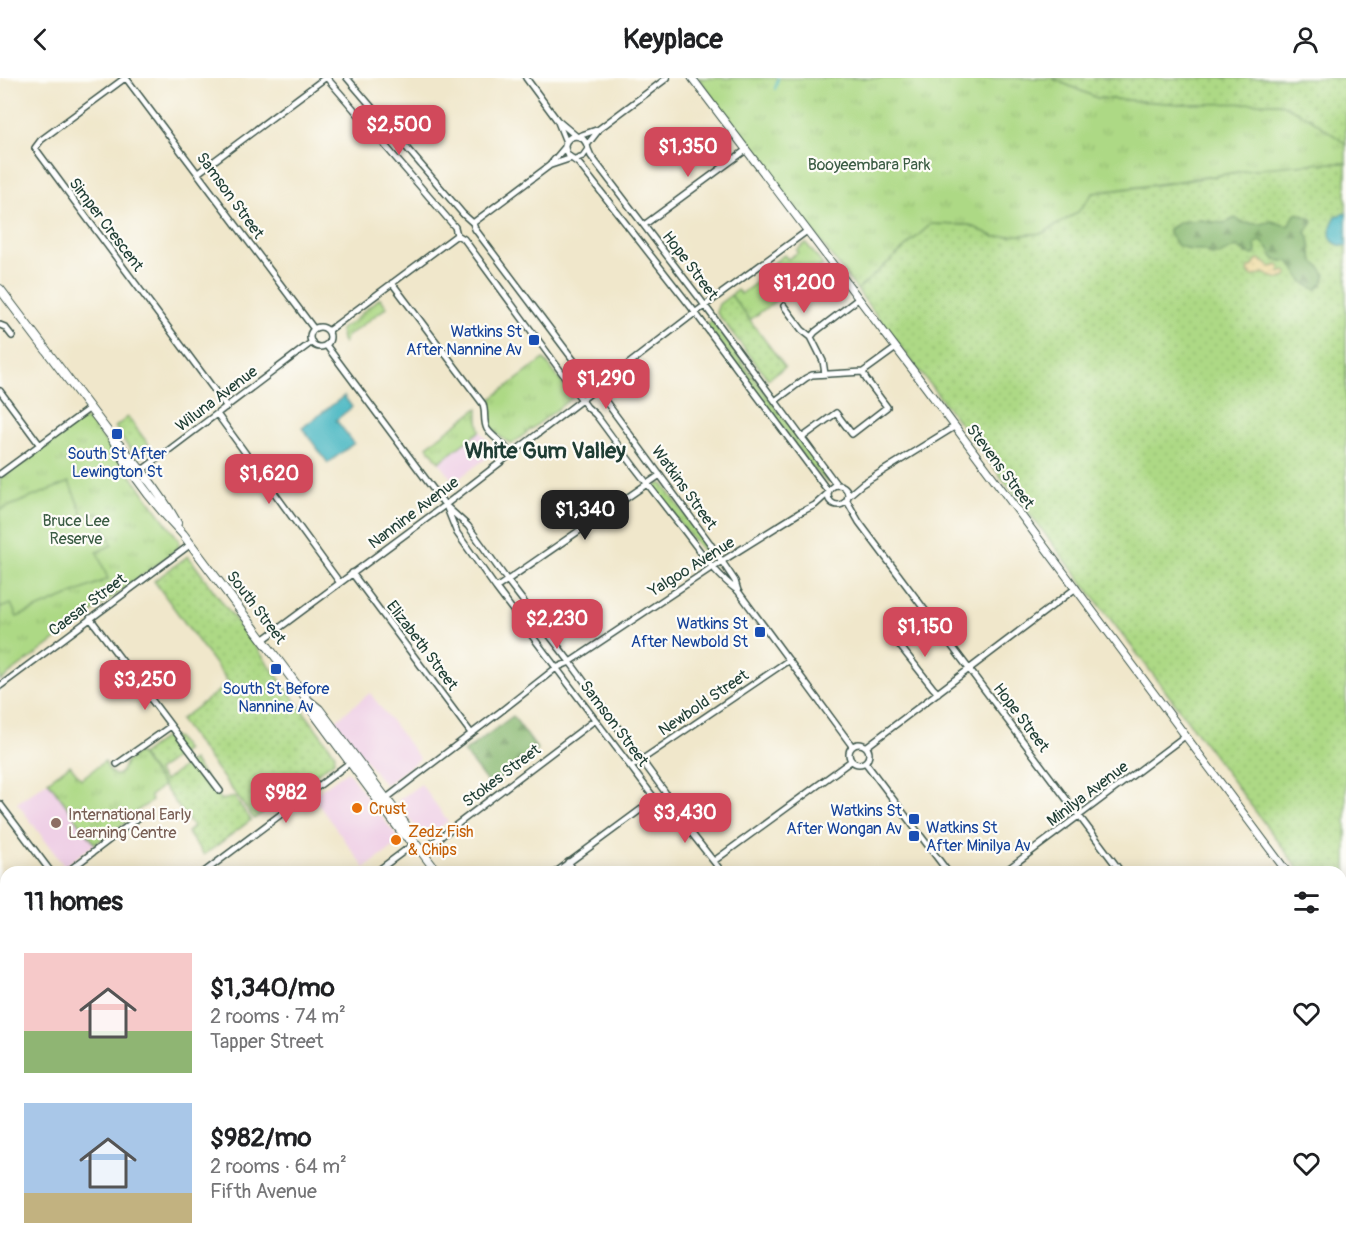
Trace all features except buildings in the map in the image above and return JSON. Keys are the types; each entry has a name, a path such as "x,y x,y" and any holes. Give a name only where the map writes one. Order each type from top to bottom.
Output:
{"main road":[{"name":"South Street","path":"0,289 111,436 125,451 138,473 171,512 183,534 307,699 313,712 383,800 403,834 415,843 433,866"}],"street":[{"name":"Samson Street","path":"126,78 314,329"},
{"name":"Simper Crescent","path":"126,78 41,140 35,148 227,407"},
{"path":"198,173 326,78 458,223 470,230"},
{"name":"Watkins Street","path":"347,78 596,388 722,562 735,581 738,591"},
{"path":"526,78 557,120 567,153 573,158"},
{"path":"328,331 457,235 470,230 549,166 570,137 599,129 667,78"},
{"name":"Stevens Street","path":"692,78 1282,866"},
{"path":"557,120 583,138 587,147"},
{"path":"549,166 583,156 599,129"},
{"name":"Hope Street","path":"587,147 591,156 837,485"},
{"path":"644,225 746,150"},
{"name":"Hope Street","path":"573,158 696,312 828,493"},
{"path":"457,235 458,223"},
{"name":"Watkins Street","path":"470,230 587,407 596,415 713,567 728,584 738,591 852,746"},
{"name":"Nannine Avenue","path":"263,640 445,505 696,312 807,231"},
{"path":"392,283 483,404 487,428 495,439 505,445 510,454"},
{"path":"811,337 858,299"},
{"path":"0,306 8,300"},
{"path":"784,306 802,330 811,337 823,361 825,374"},
{"path":"0,325 5,327 12,336"},
{"path":"321,327 328,331 330,339 326,345 318,346 312,342 310,336 314,329 321,327"},
{"name":"Wiluna Avenue","path":"138,473 312,342"},
{"name":"Samson Street","path":"326,345 445,505 468,526 665,792 666,802 718,866"},
{"path":"775,400 812,375 863,372 896,348"},
{"path":"803,437 836,413 852,434 887,407 863,372"},
{"path":"0,391 40,445"},
{"path":"0,474 90,408"},
{"path":"217,414 340,583"},
{"path":"862,484 846,488 837,485 832,487 828,493 829,500 840,506 862,484 954,427"},
{"path":"496,588 660,475"},
{"path":"846,488 848,498"},
{"name":"Yalgoo Avenue","path":"383,800 556,668 570,662 713,567 815,505 828,493"},
{"name":"Hope Street","path":"848,498 859,522 1116,866"},
{"name":"Yalgoo Avenue","path":"815,505 831,503"},
{"name":"Samson Street","path":"445,505 457,533 496,588 655,799"},
{"name":"Hope Street","path":"840,506 859,522"},
{"name":"Caesar Street","path":"0,686 191,544"},
{"name":"Elizabeth Street","path":"352,573 471,733"},
{"path":"866,747 1076,588"},
{"path":"90,618 220,790"},
{"path":"893,637 938,693"},
{"name":"Newbold Street","path":"631,767 789,660"},
{"name":"Stokes Street","path":"422,851 595,720"},
{"path":"117,764 171,726"},
{"name":"Minilya Avenue","path":"1012,866 1185,736"},
{"path":"858,744 866,747 868,757 865,762 859,764 851,760 849,755 852,746 858,744"},
{"path":"212,866 353,760"},
{"path":"714,861 851,760"},
{"path":"865,762 943,866"},
{"path":"563,866 655,799 666,802"},
{"path":"0,804 46,866"},
{"path":"75,866 142,815"},
{"path":"384,866 415,843"},
{"path":"568,862 571,866"}],"shaded area":[{"path":"480,431 496,451 454,482 439,462"},
{"path":"370,693 420,759 385,785 335,721"},
{"path":"347,771 399,839 399,843 368,866 364,866 312,796"},
{"name":"International Early Learning Centre","path":"48,781 95,844 64,866 17,803"},
{"path":"421,784 448,821 424,839 397,801"}],"green space":[{"name":"Booyeembara Park","path":"698,78 1051,78 1097,98 1180,104 1279,103 1308,117 1346,144 1346,163 1272,168 1093,193 1077,213 1043,233 995,237 970,225 931,224 857,290"},
{"path":"1051,78 1346,78 1346,144 1308,117 1097,98"},
{"path":"1327,162 1346,163 1346,866 1296,866 1152,673 857,290 931,224 970,225 995,237 1043,233 1077,213 1092,193 1269,167"},
{"path":"1295,214 1312,219 1313,222 1306,232 1312,257 1324,272 1325,277 1317,289 1304,282 1290,262 1276,260 1261,241 1255,243 1254,255 1247,254 1237,247 1218,255 1212,255 1203,250 1190,250 1177,245 1169,234 1169,229 1180,222 1200,220 1222,223 1235,218 1245,223 1261,224 1272,221 1287,226"},
{"path":"806,243 823,265 750,320 731,295 737,290 741,294 773,270 771,265 784,255 788,259"},
{"path":"731,295 785,367 768,379 716,312 719,304"},
{"path":"380,298 387,307 346,337 344,344 340,330"},
{"path":"712,321 830,481 828,483 808,463 706,324"},
{"path":"544,359 573,397 512,444 499,436 491,426 488,414 491,399"},
{"path":"478,408 480,431 439,462 427,446"},
{"path":"128,417 152,449 140,458 136,457 115,427"},
{"name":"Bruce Lee Reserve","path":"83,419 93,425 179,540 179,546 0,681 0,478"},
{"path":"69,482 84,518 98,513 112,545 97,552 108,579 17,617 11,604 0,608 0,510"},
{"path":"660,483 664,485 713,557 709,558 655,491 656,486"},
{"path":"188,556 335,754 334,761 254,819 180,720 229,683 154,581"},
{"path":"513,716 538,750 490,786 464,752"},
{"path":"165,737 177,738 186,750 157,771 164,781 193,760 221,800 234,797 251,820 204,855 187,832 193,827 141,755"},
{"path":"138,752 163,786 150,796 152,801 137,811 135,816 95,844 48,781 70,765 81,779 105,761 107,767 116,775"}],"sand":[{"path":"1259,259 1271,267 1278,265 1279,273 1285,271 1288,273 1287,276 1278,278 1263,273 1251,276 1248,272 1249,268"}],"water":[{"path":"1346,213 1346,246 1335,243 1330,232 1336,216"},
{"path":"344,396 352,407 336,420 354,443 328,463 302,428"}],"waterway":[{"path":"775,89 778,78"}],"place":[{"name":"Watkins St After Nannine Av","path":"534,340"},
{"name":"South St After Lewington St","path":"117,434"},
{"name":"Watkins St After Newbold St","path":"760,632"},
{"name":"South St Before Nannine Av","path":"276,669"},
{"name":"Crust","path":"357,808"},
{"name":"Watkins St After Wongan Av","path":"914,819"},
{"name":"International Early Learning Centre","path":"56,823"},
{"name":"Watkins St After Minilya Av","path":"914,836"},
{"name":"Zedz Fish & Chips","path":"396,840"}],"district":[{"name":"White Gum Valley","path":"545,450"}]}
